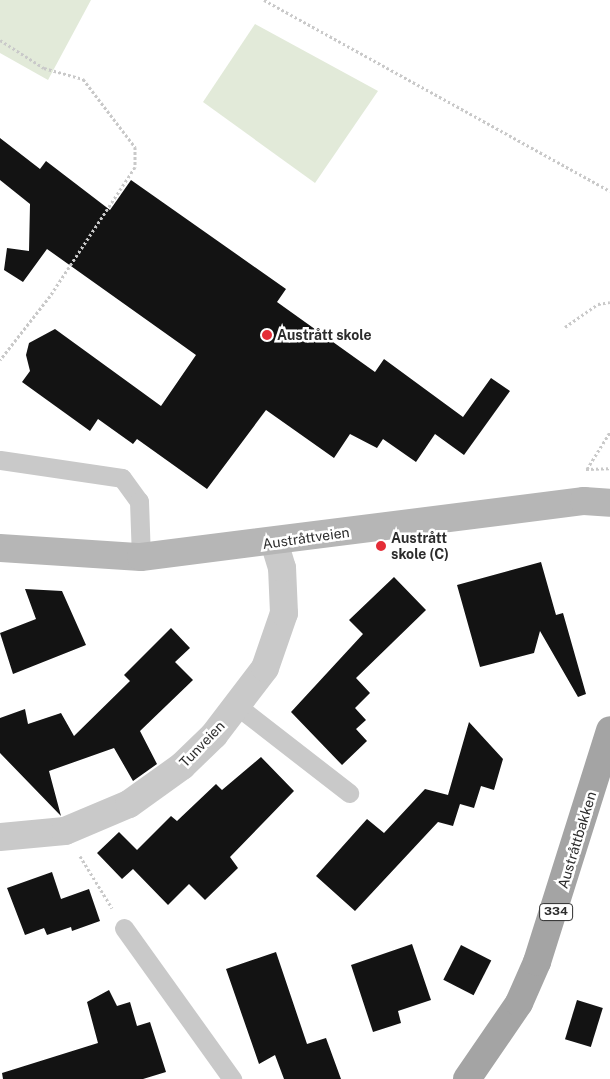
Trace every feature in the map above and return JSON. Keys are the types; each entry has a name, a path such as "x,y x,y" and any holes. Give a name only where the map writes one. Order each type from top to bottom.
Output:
{"main road":[{"name":"Austråttveien","path":"0,548 141,557 274,542 584,501 610,503"},
{"name":"Austråttbakken","path":"468,1079 514,1012 536,962 610,730"}],"street":[{"name":"Tunveien","path":"0,837 64,831 128,804 182,766 237,706 265,668 284,612 282,568 274,542"}],"lane":[{"path":"0,460 122,478 139,501 141,557"},
{"path":"237,706 349,793"},
{"path":"124,928 232,1079"}],"path":[{"path":"264,0 610,192"},
{"path":"0,40 44,68 83,79 135,147 135,167 50,296 0,360"},
{"path":"566,327 598,304 610,302"},
{"path":"610,432 587,469 610,468"},
{"path":"64,831 124,928"}],"green space":[{"path":"0,0 91,0 48,80 0,53"},
{"path":"255,24 378,91 315,183 203,102"}],"building":[{"name":"Austrått skole","path":"0,138 40,169 46,161 110,210 131,180 286,289 277,302 375,372 384,359 463,417 491,378 510,391 464,455 435,434 416,462 383,439 377,448 350,434 334,458 266,410 207,489 137,439 133,444 98,419 90,431 22,382 30,371 26,355 29,343 55,329 161,406 196,355 47,249 23,282 4,270 7,248 29,251 30,204 0,180"},
{"path":"541,562 556,615 563,613 586,694 578,697 540,631 534,653 480,667 457,585"},
{"path":"394,577 426,610 356,678 370,693 355,708 366,720 356,729 367,741 342,765 291,712 363,634 349,620"},
{"path":"25,589 62,591 86,645 13,674 0,633 36,619"},
{"path":"171,628 190,648 175,662 193,680 140,731 157,764 133,781 114,748 49,771 61,816 0,753 0,718 25,709 28,724 61,713 74,736 130,681 124,675"},
{"path":"469,722 503,759 494,790 481,786 474,808 460,804 453,826 438,822 355,911 316,876 367,819 384,833 425,789 448,795"},
{"path":"261,757 294,791 230,857 238,868 205,900 189,884 168,905 133,869 122,879 97,853 119,832 137,850 171,816 177,821 216,784 222,790"},
{"path":"52,872 61,899 89,889 100,921 72,931 71,927 47,935 44,928 25,935 7,888"},
{"path":"412,944 431,1000 398,1011 401,1023 373,1032 351,965"},
{"path":"461,945 491,960 474,995 443,980"},
{"path":"276,952 307,1044 326,1038 341,1079 284,1079 275,1055 259,1064 226,969"},
{"path":"109,990 117,1006 130,1002 137,1026 150,1022 166,1072 143,1079 3,1079 2,1073 98,1043 87,1002"},
{"path":"577,1000 603,1008 591,1047 565,1039"}],"place":[{"name":"Austrått skole","path":"267,335"},
{"name":"Austrått skole (C)","path":"381,546"}]}
